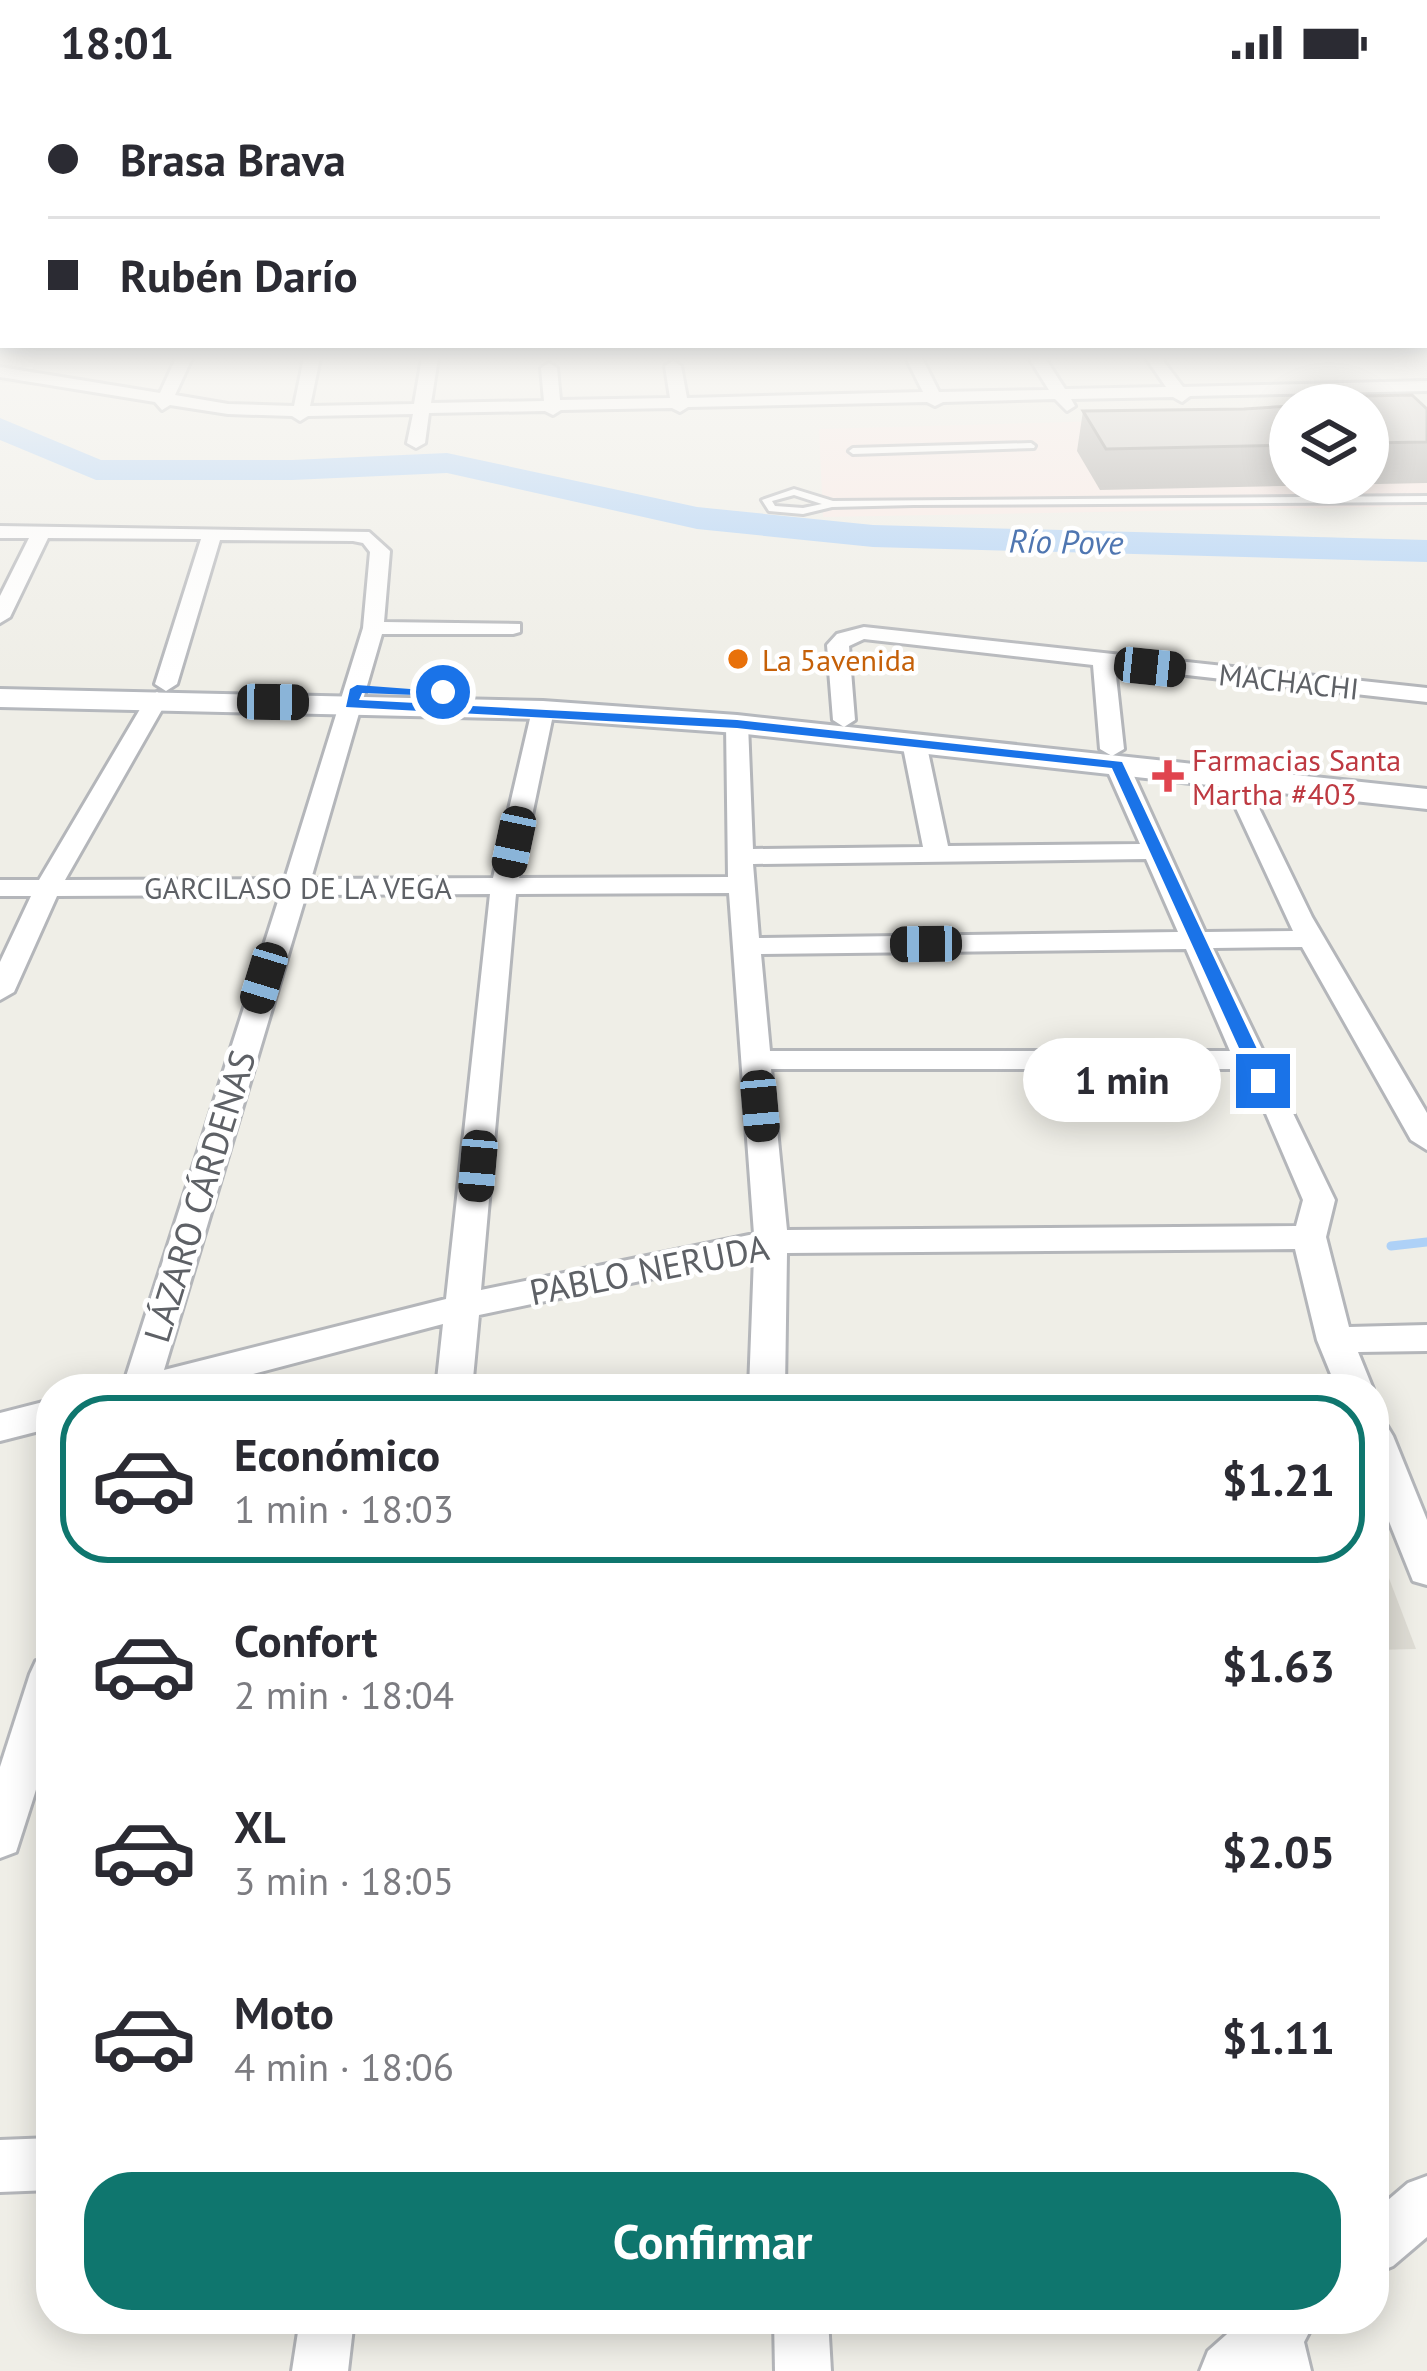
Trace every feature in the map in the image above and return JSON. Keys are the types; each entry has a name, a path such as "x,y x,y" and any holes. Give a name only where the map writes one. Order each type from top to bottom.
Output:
{"main road":[{"path":"0,683 162,692 530,695 844,720 1234,778 1427,799"},
{"path":"0,698 162,692"},
{"path":"354,696 1427,782"}],"street":[{"path":"0,532 212,536 162,692 48,887 0,992"},
{"path":"0,617 41,532"},
{"name":"LÁZARO CÁRDENAS","path":"146,1374 354,696 373,628 380,551 369,538 353,535 212,536"},
{"path":"373,628 513,628"},
{"name":"MACHACHI","path":"844,720 838,645 844,638 864,633 1427,695"},
{"path":"1104,662 1114,757 1249,1060 1276,1102 1319,1200 1309,1237 1335,1340 1349,1374"},
{"path":"456,1374 504,886 543,710"},
{"path":"737,724 741,871 771,1242 767,1374"},
{"path":"914,742 937,854"},
{"path":"1234,778 1251,821 1313,939 1427,1140"},
{"name":"GARCILASO DE LA VEGA","path":"0,888 504,886 937,854 1158,851"},
{"path":"746,946 1313,939"},
{"path":"756,1060 1249,1060"},
{"name":"PABLO NERUDA","path":"200,1374 465,1306 771,1242 1309,1237"},
{"path":"1335,1340 1427,1338"},
{"path":"0,1427 36,1418"},
{"path":"1389,1474 1427,1569"},
{"path":"0,1837 36,1722"},
{"path":"0,2166 36,2165"},
{"path":"1389,2234 1427,2202"},
{"path":"320,2371 325,2334"},
{"path":"802,2334 803,2371"},
{"path":"1228,2371 1280,2335"}],"lane":[{"path":"832,504 794,492 767,500 767,506 779,511 832,504 1427,499"}],"shaded area":[{"path":"821,465 1269,465 1269,504 1389,504 1389,465 1427,465 1427,506 823,517"},
{"path":"1389,1578 1416,1649 1389,1650"}],"waterway":[{"name":"Río Pove","path":"84,465 96,470 409,465"},
{"name":"Río Pove","path":"455,465 697,518 873,536 1427,551"},
{"path":"1391,1246 1427,1242"}],"place":[{"name":"La 5avenida","path":"738,659"},
{"name":"Farmacias Santa Martha #403","path":"1168,776"}],"route":[{"path":"443,692 357,689 351,704 543,710 737,724 1117,765 1249,1060 1263,1081"}]}
